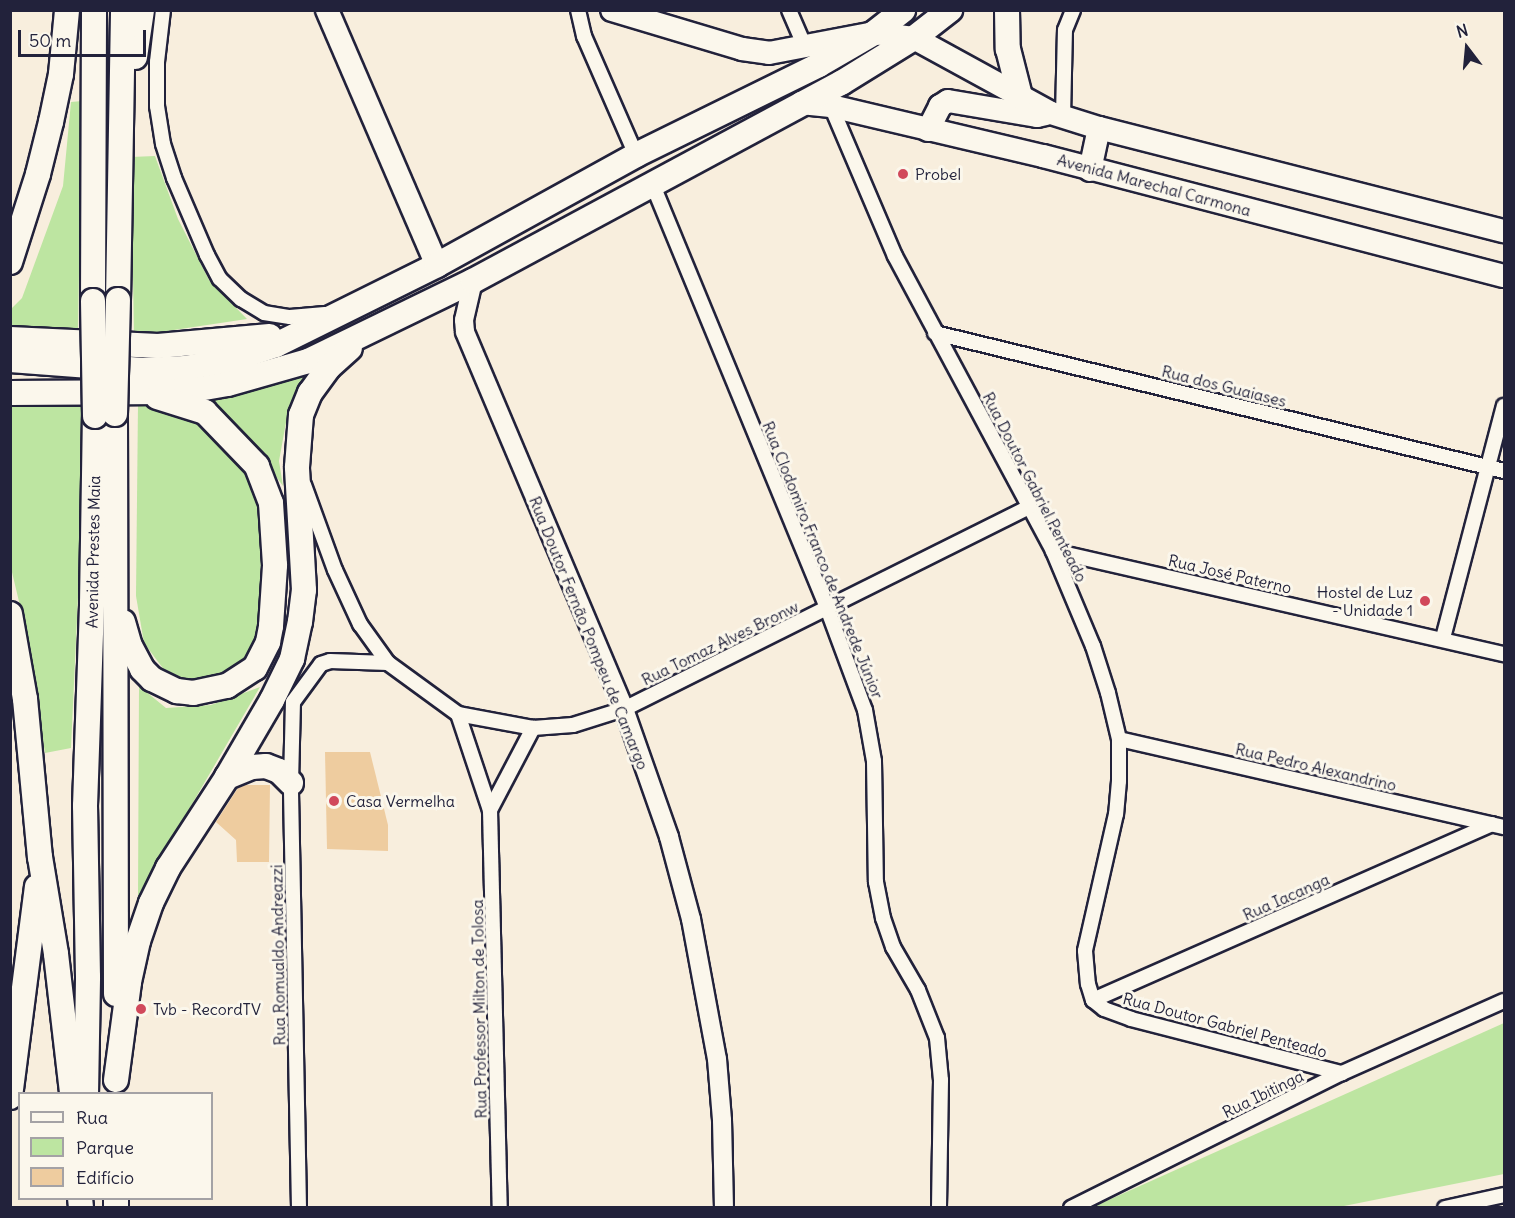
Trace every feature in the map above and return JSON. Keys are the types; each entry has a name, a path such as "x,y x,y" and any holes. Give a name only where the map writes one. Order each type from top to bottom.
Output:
{"highway":[{"path":"10,262 38,174 51,122 61,74 67,10"},
{"name":"Avenida Prestes Maia","path":"94,10 93,301 105,415 116,597 116,1087"},
{"name":"Avenida Prestes Maia","path":"86,1092 88,977 86,806 92,603 105,415 117,300 123,10"},
{"path":"119,147 131,121 136,44 142,10"},
{"path":"10,360 143,370 185,368 231,360 276,345 437,266 636,154 819,65 874,33 903,10"},
{"path":"10,393 166,392 228,384 308,361 362,337 472,281 841,83 914,38 950,10"},
{"path":"1007,10 1008,50 1020,96"},
{"path":"10,339 158,346 308,330"},
{"path":"116,1087 129,982 138,941 151,903 168,868 227,777 287,669 300,622 304,590 297,467 301,415 310,393 329,367 362,337"},
{"path":"116,597 130,646 142,669 152,680 177,692 205,692 240,679 255,668 268,642 275,565 272,504 257,466 205,412 134,392"},
{"path":"10,614 25,699 40,857 56,954 72,1092"},
{"path":"10,708 32,767"},
{"path":"227,777 252,767 266,766 279,771 291,783"},
{"path":"10,1097 40,857"}],"main road":[{"path":"327,10 437,266"},
{"path":"612,10 742,49 769,52 874,33 914,38 1057,115 1099,128 1504,231"},
{"path":"928,130 940,106 948,101 1037,116 1057,115"},
{"name":"Avenida Marechal Carmona","path":"801,104 831,106 1504,276"},
{"path":"1090,170 1099,128"}],"street":[{"path":"163,10 157,73 157,106 163,144 191,221 220,279 241,299 264,312 290,317 342,312"},
{"path":"578,10 584,36 636,154"},
{"path":"789,10 805,46"},
{"path":"1057,115 1065,30 1073,10"},
{"name":"Rua Doutor Gabriel Penteado","path":"831,106 896,256 1053,551 1093,646 1119,739 1116,814 1085,951 1088,984 1093,1000 1104,1009 1131,1019 1342,1073"},
{"name":"Rua Clodomiro Franco de Andrede Júnior","path":"652,183 827,608 866,710 874,761 876,882 883,918 893,947 918,990 937,1038 941,1080 939,1208"},
{"name":"Rua Doutor Fernão Pompeu de Camargo","path":"472,281 464,320 465,332 624,709 669,837 691,918 702,972 720,1100 724,1208"},
{"name":"Rua dos Guaiases","path":"935,333 1504,471"},
{"path":"1443,638 1490,467 1504,406"},
{"name":"Rua Tomaz Alves Bronw","path":"297,467 335,570 360,624 388,663 458,714 533,728 573,725 624,709 1029,507"},
{"name":"Rua José Paterno","path":"1053,551 1443,638 1504,654"},
{"name":"Rua Romualdo Andreazzi","path":"299,1208 291,783 293,702 321,664 330,661 388,663"},
{"name":"Rua Professor Milton de Tolosa","path":"458,714 490,810 500,1208"},
{"name":"Rua Professor Milton de Tolosa","path":"490,810 533,728"},
{"name":"Rua Pedro Alexandrino","path":"1119,739 1498,825"},
{"name":"Rua Iacanga","path":"1093,1000 1498,825"},
{"name":"Rua Ibitinga","path":"1071,1208 1342,1073 1504,1001"},
{"path":"1445,1208 1504,1195"}],"green space":[{"path":"82,101 78,330 11,330 11,309 22,298 63,186 71,102"},
{"path":"155,156 178,219 209,280 247,319 134,336 131,157"},
{"path":"312,373 287,417 279,461 283,486 245,435 203,398 243,392"},
{"path":"81,403 80,554 71,748 45,753 26,631 11,568 10,405"},
{"path":"138,403 201,420 250,473 257,506 261,555 259,627 252,651 237,666 201,681 168,675 144,643 136,596"},
{"path":"139,686 166,708 211,705 260,687 138,897"},
{"path":"1504,1023 1504,1174 1339,1207 1093,1207"}],"building":[{"path":"325,752 370,752 388,825 388,851 327,849"},
{"path":"246,785 270,785 269,862 237,862 236,840 216,822 238,788"}],"place":[{"name":"Probel","path":"903,174"},
{"name":"Hostel de Luz - Unidade 1","path":"1425,601"},
{"name":"Casa Vermelha","path":"334,801"},
{"name":"Tvb - RecordTV","path":"141,1009"}]}
